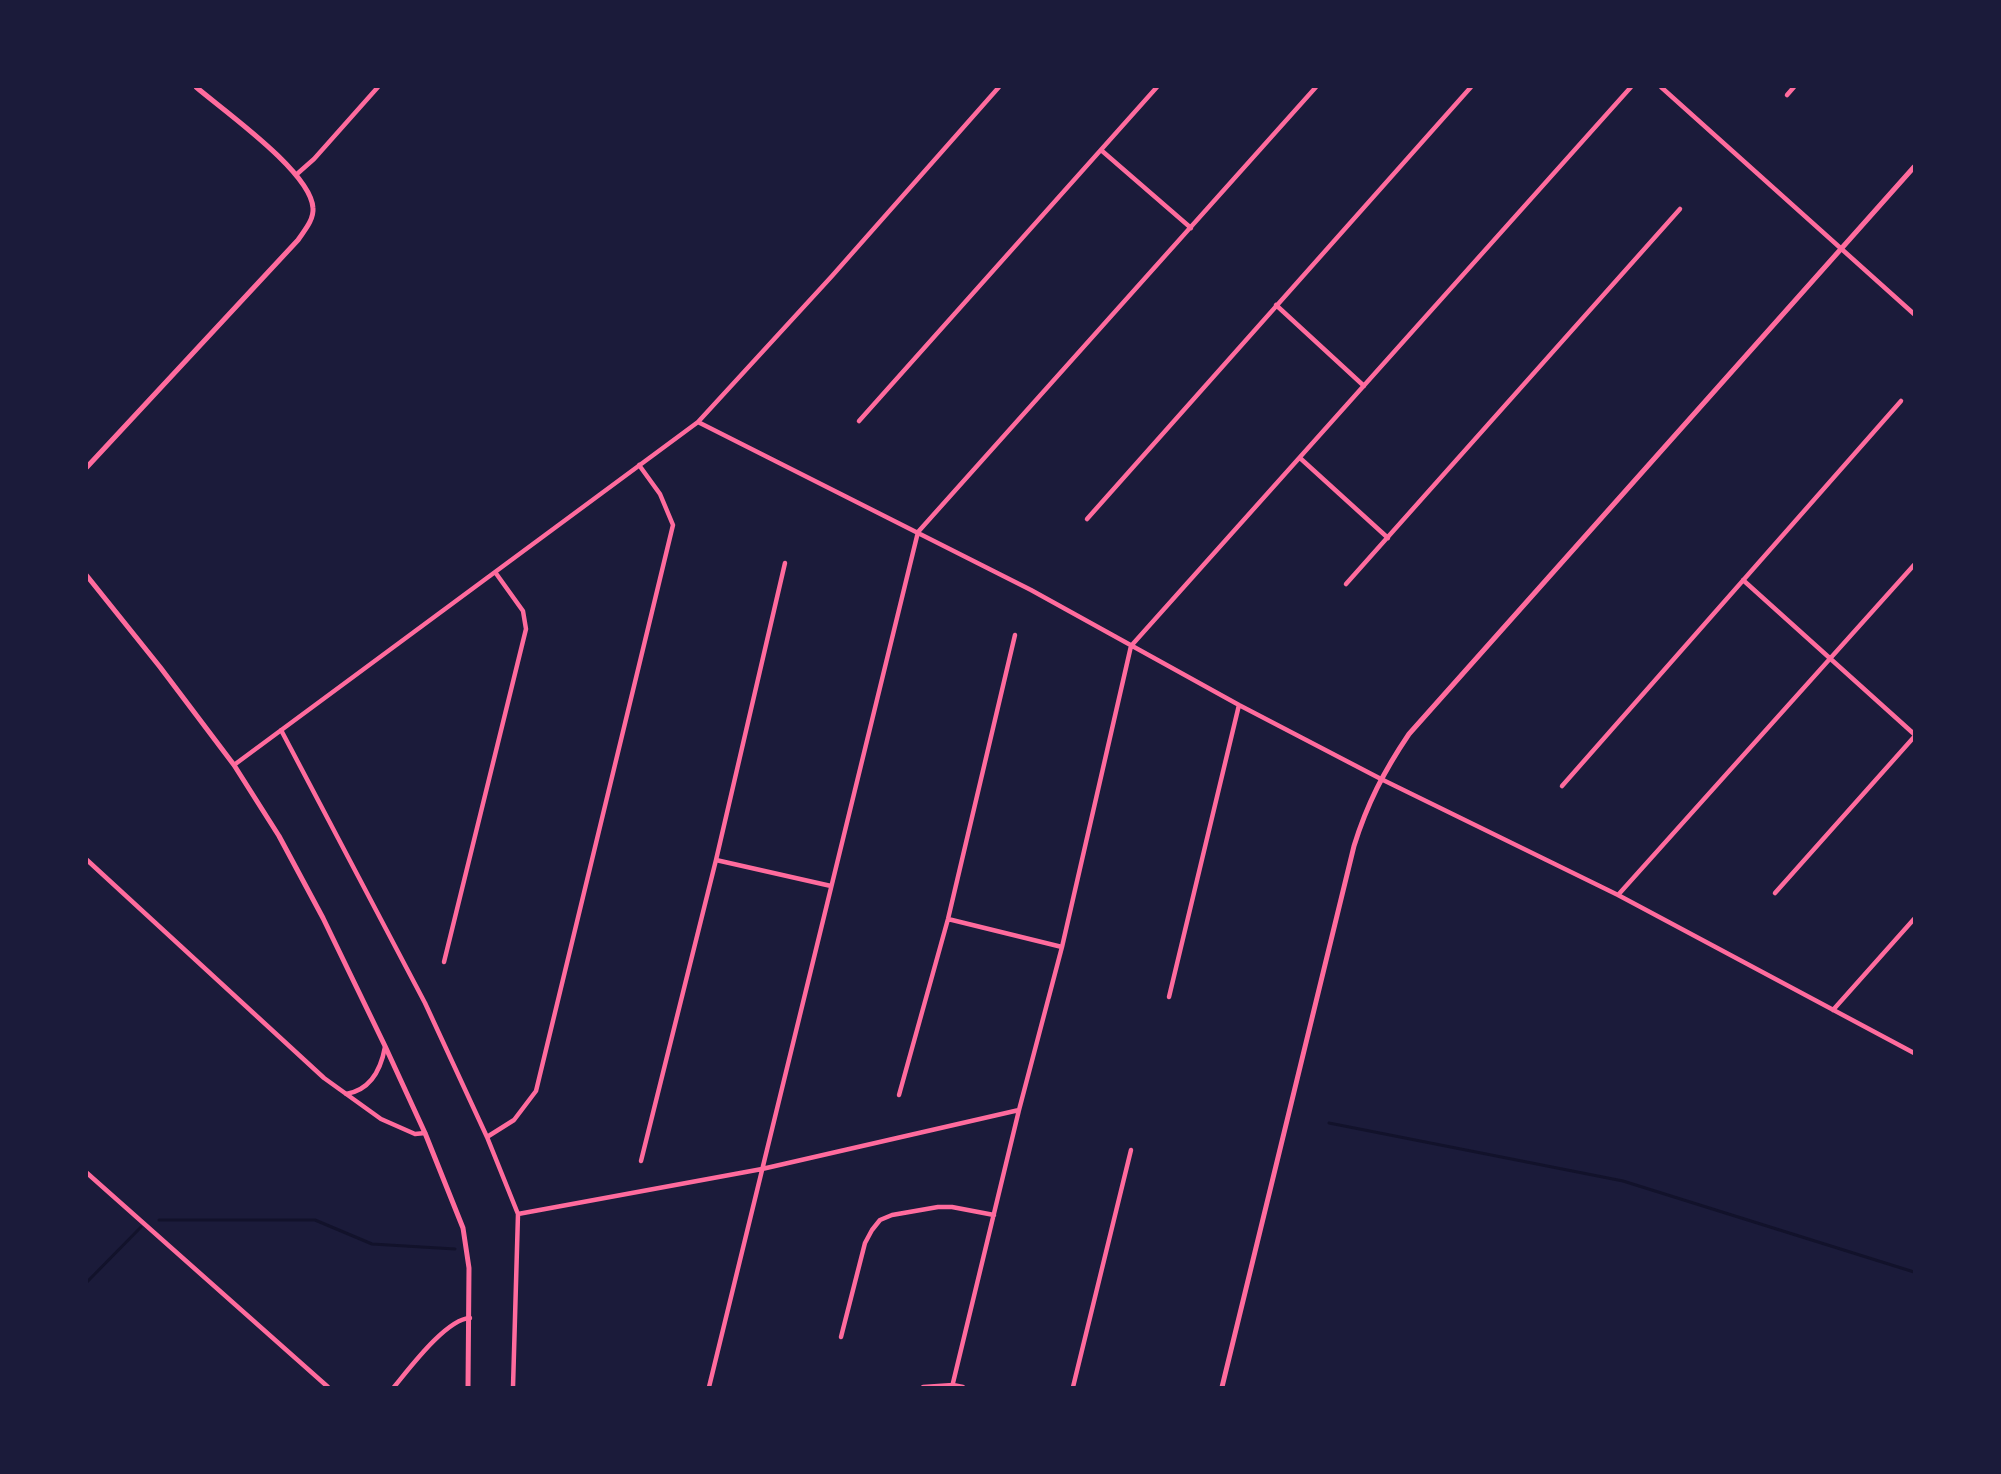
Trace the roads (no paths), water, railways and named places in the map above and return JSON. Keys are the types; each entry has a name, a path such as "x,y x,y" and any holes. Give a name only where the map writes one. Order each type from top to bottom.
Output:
{"street":[{"path":"87,467 298,240 314,210 311,197 297,174 196,87"},
{"path":"297,174 314,159 378,87"},
{"path":"234,765 698,422 832,276 999,87"},
{"path":"859,421 1156,87"},
{"path":"709,1387 918,532 1316,87"},
{"path":"1088,519 1470,87"},
{"path":"952,1386 1019,1110 1062,947 1131,646 1631,87"},
{"path":"1661,87 1914,314"},
{"path":"1787,95 1794,87"},
{"path":"1101,150 1191,228"},
{"path":"1222,1387 1354,846 1370,801 1381,779 1409,734 1914,168"},
{"path":"1346,584 1680,209"},
{"path":"1276,305 1364,386"},
{"path":"1562,786 1900,401"},
{"path":"698,422 1031,590 1239,705 1381,779 1618,895 1914,1053"},
{"path":"1300,458 1388,538"},
{"path":"487,1137 514,1120 536,1091 673,525 660,494 639,465"},
{"path":"641,1161 716,860 785,563"},
{"path":"1618,895 1914,565"},
{"path":"444,962 526,629 523,611 495,572"},
{"path":"87,576 234,765 279,836 323,918 385,1046 425,1133 463,1228 469,1268 468,1387"},
{"path":"1743,580 1914,736 1775,893"},
{"path":"899,1095 948,919 1015,635"},
{"path":"1169,997 1239,705"},
{"path":"281,730 425,1003 487,1137 518,1214 513,1387"},
{"path":"87,860 324,1078 381,1119 415,1134 425,1133"},
{"path":"716,860 831,886"},
{"path":"948,919 1062,947"},
{"path":"1833,1010 1914,919"},
{"path":"346,1094 365,1087 376,1074 382,1062 385,1046"},
{"path":"518,1214 762,1169 1019,1110"},
{"path":"1073,1387 1131,1150"},
{"path":"87,1173 328,1387"},
{"path":"841,1337 865,1244 880,1220 892,1215 938,1207 952,1207 994,1215"},
{"path":"394,1387 438,1336 463,1318 470,1318"},
{"path":"923,1387 963,1387"}],"waterway":[{"path":"1329,1123 1623,1181 1914,1272"},
{"path":"159,1220 315,1220 372,1244 455,1249"},
{"path":"87,1282 141,1227"}]}
